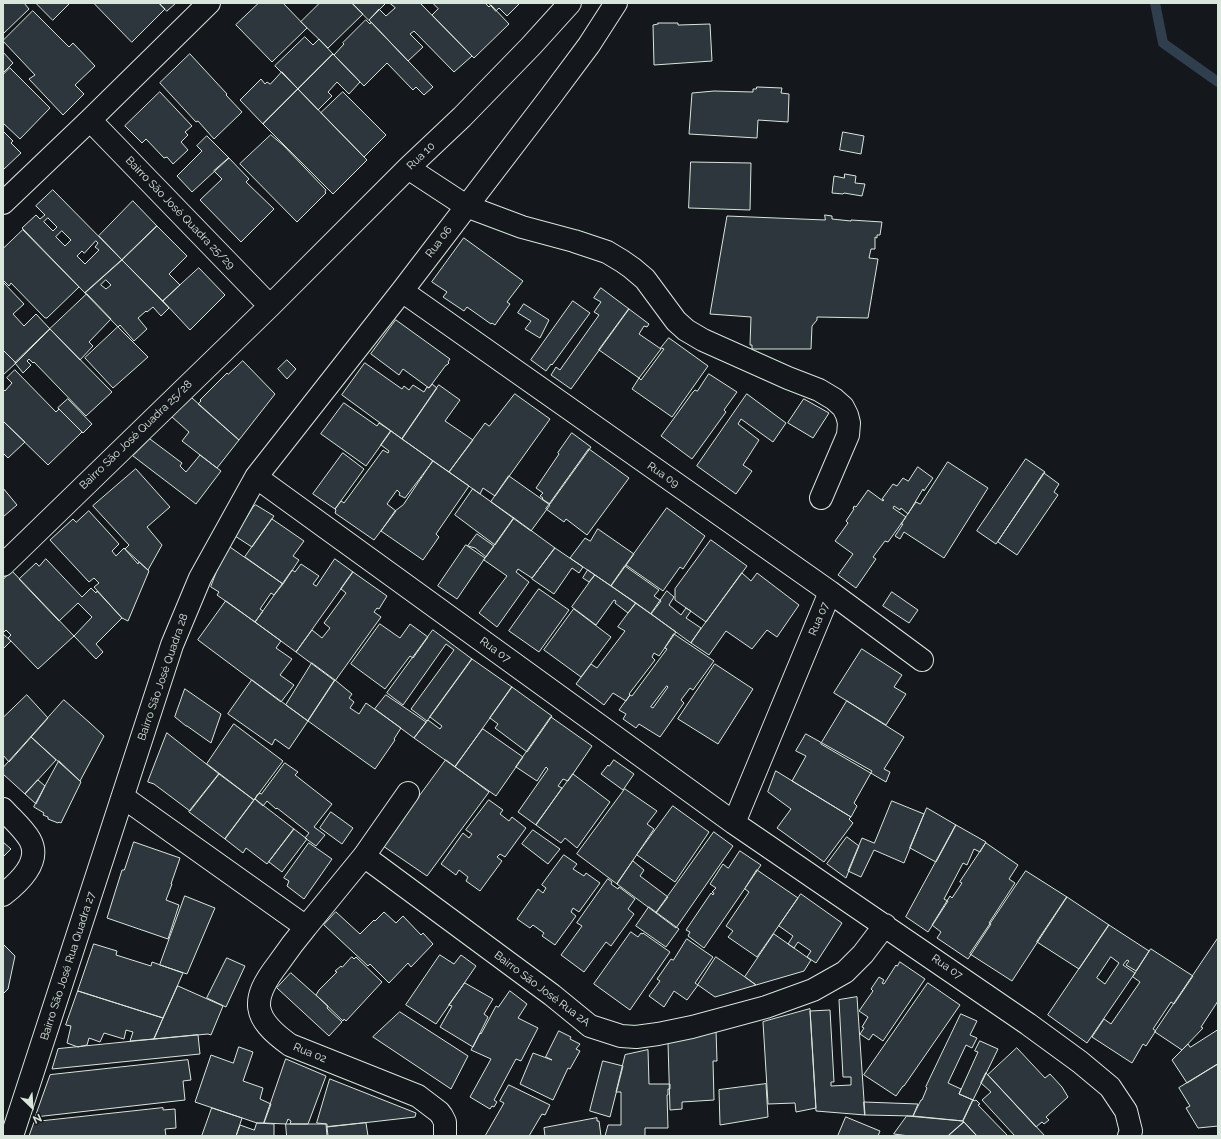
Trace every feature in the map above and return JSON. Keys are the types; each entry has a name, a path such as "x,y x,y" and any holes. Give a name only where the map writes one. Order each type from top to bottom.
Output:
{"street":[{"path":"3,202 90,120 209,3"},
{"name":"Rua 10","path":"270,306 408,168 462,117 531,46 570,3"},
{"name":"Rua 06","path":"256,477 402,291 555,91 616,3"},
{"name":"Bairro São José Quadra 25/29","path":"90,120 270,306"},
{"path":"408,168 466,206 522,227 574,241 606,252 632,268 644,279 676,321 686,330 703,340 788,378 819,390 834,399 843,407 848,415 848,435 821,498"},
{"name":"Rua 09","path":"402,291 830,592 922,660"},
{"name":"Bairro São José Quadra 25/28","path":"3,565 270,306"},
{"name":"Bairro São José Quadra 28","path":"123,797 172,645 200,578 256,477"},
{"name":"Rua 07","path":"256,477 734,823 1028,1024 1080,1062 1110,1087 1126,1111 1131,1131 1129,1136"},
{"name":"Rua 07","path":"734,823 830,592"},
{"name":"Rua 02","path":"408,793 364,856 306,927 266,980 259,994 258,1001 259,1010 267,1025 275,1034 290,1045 418,1096 442,1116 446,1126 445,1136"},
{"path":"123,797 306,927"},
{"name":"Bairro São José Rua Quadra 27","path":"12,1136 123,797"},
{"path":"3,809 31,841 33,855 26,873 3,896"},
{"name":"Bairro São José Rua 2A","path":"364,856 552,995 590,1026 621,1036 636,1037 692,1027 766,1007 813,990 845,972 872,943 884,925"}],"building":[{"path":"3,3 24,3 29,9 3,34"},
{"path":"36,3 70,3 53,20"},
{"path":"94,3 159,3 165,9 132,42"},
{"path":"159,3 176,3 167,11"},
{"path":"259,3 283,3 307,28 272,62 236,25"},
{"path":"320,3 352,3 363,14 328,48 301,22"},
{"path":"352,3 386,3 369,20"},
{"path":"390,3 420,3 472,56 454,72 414,31 410,34 423,47 408,61 369,20 379,9 386,16 395,8"},
{"path":"433,3 485,3 489,7 491,5 509,24 474,58 432,15 438,9"},
{"path":"489,3 520,3 507,16 499,8 496,11"},
{"path":"33,11 69,47 73,43 95,66 75,85 84,94 63,115 29,79 35,75 3,41"},
{"path":"366,20 370,24 371,22 433,87 424,95 416,87 413,90 387,63 364,86 334,55 344,44 343,43"},
{"path":"658,23 678,23 678,25 710,24 712,61 654,65 653,25"},
{"path":"305,37 313,45 319,39 333,54 298,89 275,66"},
{"path":"3,52 13,63 3,73"},
{"path":"190,54 242,112 214,139 160,83"},
{"path":"333,54 360,82 349,94 337,82 328,92 332,96 318,110 298,89"},
{"path":"10,68 50,108 20,139 3,123 3,75"},
{"path":"282,72 298,89 263,124 240,100 261,79 265,84 267,82 270,84"},
{"path":"757,87 782,88 781,93 789,94 788,122 758,120 757,138 689,134 692,93 714,91 753,92 753,89 756,89"},
{"path":"298,89 367,160 333,194 263,124"},
{"path":"160,92 192,126 185,132 188,135 181,142 188,150 173,164 167,157 164,158 146,139 142,143 125,126"},
{"path":"343,92 386,135 364,157 321,113"},
{"path":"3,131 13,141 11,143 21,153 3,170"},
{"path":"843,132 864,136 861,154 840,150"},
{"path":"271,135 283,145 326,190 326,193 297,222 240,164"},
{"path":"207,136 229,158 192,192 177,176 202,151 197,146"},
{"path":"229,158 249,179 246,182 274,209 241,242 200,200 222,179 214,171"},
{"path":"691,162 751,163 750,210 689,208"},
{"path":"845,174 856,176 855,183 865,184 862,196 832,193 834,176 844,178"},
{"path":"53,190 122,260 85,293 22,228 36,215 40,219 45,215 36,206","holes":["48,218 57,227 53,231 44,222","62,231 71,240 65,246 56,237","96,241 98,243 95,247 99,250 85,264 77,256 82,251 84,253"]},
{"path":"133,201 157,226 122,260 99,236"},
{"path":"825,215 832,216 832,219 882,222 880,235 877,235 877,238 875,237 875,249 871,249 869,258 878,259 868,318 817,317 817,320 812,326 811,349 752,349 752,345 750,345 751,317 710,314 727,216 825,220"},
{"path":"157,226 187,256 169,274 180,285 163,301 122,260"},
{"path":"23,230 79,287 47,318 45,318 11,283 9,286 3,280 3,249"},
{"path":"464,238 523,281 507,302 510,304 495,325 492,323 491,324 467,307 464,311 443,297 447,292 432,282"},
{"path":"122,260 169,308 161,316 153,307 138,318 147,329 134,341 120,325 118,327 85,293","holes":["106,280 111,285 106,289 101,285"]},
{"path":"199,268 225,295 190,330 163,301"},
{"path":"3,282 24,304 13,314 24,326 36,314 50,329 16,363 3,350"},
{"path":"601,288 629,309 571,389 551,375 556,367 560,370 599,315 594,312 601,302 594,298"},
{"path":"87,294 111,319 89,342 93,346 80,360 50,329"},
{"path":"573,301 590,313 546,371 531,360"},
{"path":"524,304 549,320 540,338 525,329 531,321 518,313"},
{"path":"629,309 649,324 647,327 644,326 639,334 661,349 639,378 599,350"},
{"path":"396,320 450,359 448,362 449,363 429,388 403,369 399,375 371,354"},
{"path":"118,327 148,357 113,388 85,358"},
{"path":"50,329 112,392 86,416 34,362 33,363 29,359 27,361 31,365 23,373 15,363"},
{"path":"669,338 708,366 672,417 632,389 639,378 641,380 664,349 661,348"},
{"path":"3,350 16,363 3,375"},
{"path":"287,360 296,369 287,379 278,369"},
{"path":"243,361 275,394 239,440 198,404 201,401 200,400 227,373 228,374"},
{"path":"365,363 402,389 404,386 409,390 413,385 424,392 427,387 429,388 432,384 437,388 402,439 342,395"},
{"path":"15,370 56,412 59,409 82,432 48,465 3,421 3,389 5,391 12,383 7,378"},
{"path":"709,374 737,392 724,410 726,412 692,459 661,436 693,392 695,390 697,391"},
{"path":"439,385 460,400 445,421 473,440 449,472 402,439"},
{"path":"515,394 550,419 495,496 483,488 480,494 449,472 485,423 489,426"},
{"path":"747,394 786,423 773,442 741,419 738,424 759,440 743,465 752,471 736,494 697,466"},
{"path":"192,398 239,440 217,468 182,441 189,432 172,417"},
{"path":"68,399 92,424 83,433 58,408"},
{"path":"804,399 829,413 813,438 788,423"},
{"path":"344,403 377,426 379,423 391,431 366,466 321,434"},
{"path":"3,421 25,442 8,458 3,453"},
{"path":"391,431 433,461 405,498 399,495 400,493 397,490 387,504 396,511 374,540 335,513 335,509 341,501 344,503 383,450 388,453 389,451 381,445"},
{"path":"572,433 591,447 550,504 542,499 543,498 540,496 543,493 536,488"},
{"path":"150,439 182,463 180,466 186,472 200,455 221,471 196,504 133,456"},
{"path":"589,449 629,478 587,535 566,519 564,522 546,509"},
{"path":"343,453 364,469 335,509 313,494"},
{"path":"1026,459 1045,472 996,544 977,531"},
{"path":"433,461 469,486 436,534 439,537 423,560 381,531 395,511 403,505"},
{"path":"948,462 988,488 944,558 904,532 900,539 895,536 903,524 901,524 916,502 920,504"},
{"path":"918,467 933,478 924,491 923,489 908,514 901,508 900,510 894,506 893,508 906,517 888,542 885,541 873,557 876,559 856,588 838,575 853,554 835,541 848,523 846,521 854,509 854,506 856,507 868,490 883,501 884,500 882,499 893,484 897,486 903,478 908,481"},
{"path":"136,469 170,507 147,527 162,545 148,570 125,549 129,545 93,506"},
{"path":"1044,473 1059,484 1054,492 1058,495 1017,555 998,542"},
{"path":"509,476 550,505 531,531 491,502"},
{"path":"3,488 17,505 3,517"},
{"path":"473,489 514,518 495,545 455,515"},
{"path":"256,505 274,516 252,547 235,536 253,507"},
{"path":"667,508 705,536 683,569 680,567 663,591 626,565"},
{"path":"89,511 119,544 112,551 116,556 124,548 138,564 139,562 149,571 128,621 122,618 94,587 99,583 94,578 89,582 50,540 73,519 76,522"},
{"path":"514,518 555,548 532,578 518,569 516,572 529,582 497,627 479,613 507,576 484,560"},
{"path":"272,519 304,541 293,556 299,560 283,584 245,557"},
{"path":"598,529 634,554 611,586 570,558 585,538 590,541"},
{"path":"477,534 494,546 486,557 475,548 468,546"},
{"path":"711,540 747,566 706,622 675,600 675,589"},
{"path":"227,545 283,584 274,595 271,593 260,609 263,611 255,622 217,595 219,592 211,587"},
{"path":"466,545 485,558 457,599 438,586"},
{"path":"555,548 583,567 579,573 572,568 554,594 532,579"},
{"path":"46,559 82,597 91,588 96,593 97,591 122,618 96,644 103,652 96,659 74,636 92,617 78,603 59,621 19,579 36,563 39,566"},
{"path":"335,559 353,572 296,652 255,622 292,570 295,572 301,564 319,576 313,584 316,586"},
{"path":"625,566 659,590 654,596 661,601 651,614 611,586"},
{"path":"588,570 595,575 589,582 583,578"},
{"path":"12,571 74,636 38,669 8,638 11,635 6,630 3,633 3,580"},
{"path":"353,572 387,596 379,609 377,608 374,612 381,617 335,681 296,652 312,630 322,638 330,628 324,623 346,593 341,589"},
{"path":"742,573 751,581 757,573 799,605 777,637 767,630 752,649 726,631 709,655 691,643"},
{"path":"595,575 636,603 628,613 615,603 616,601 614,600 596,625 572,607"},
{"path":"539,589 569,610 539,652 509,631"},
{"path":"667,591 674,597 669,605 681,615 686,608 691,611 686,618 701,628 691,643 651,614"},
{"path":"892,592 918,610 909,623 883,606"},
{"path":"226,601 281,641 276,648 292,659 280,675 294,685 281,702 198,640"},
{"path":"636,603 676,632 659,656 654,653 652,657 655,660 629,694 630,695 626,701 613,693 604,705 576,684 591,664 597,668 625,631 618,627"},
{"path":"574,609 611,637 581,677 544,650"},
{"path":"380,624 400,638 410,624 428,637 413,658 410,656 385,689 351,664"},
{"path":"433,630 472,659 427,721 411,709 454,650 446,644 403,705 387,693"},
{"path":"3,634 11,641 3,649"},
{"path":"674,634 714,661 693,690 690,688 681,700 684,703 660,737 639,724 636,728 623,719 626,714 619,710 630,695 632,696 667,649 665,648","holes":["667,686 668,687 653,708 651,707"]},
{"path":"862,649 902,675 894,687 906,694 886,725 834,693"},
{"path":"472,659 512,687 455,767 414,738 428,720 440,729 442,726 430,717"},
{"path":"312,663 335,680 308,721 286,705"},
{"path":"715,664 753,689 718,744 678,719"},
{"path":"252,680 308,721 289,749 275,739 272,745 228,714"},
{"path":"335,680 352,694 349,698 354,702 350,708 359,714 366,703 401,728 394,739 395,740 375,769 308,721"},
{"path":"512,687 552,716 527,752 495,728 498,724 490,718"},
{"path":"185,689 221,714 211,743 175,717"},
{"path":"27,695 48,718 9,762 3,755 3,718"},
{"path":"386,695 426,722 414,738 375,709"},
{"path":"64,700 104,736 80,781 31,737"},
{"path":"847,701 904,737 884,769 890,772 886,782 821,744"},
{"path":"551,717 592,746 568,781 563,779 558,786 562,788 536,825 518,812 548,769 546,767 537,781 516,767"},
{"path":"234,724 283,761 254,800 207,764"},
{"path":"483,729 523,757 496,796 455,767"},
{"path":"167,733 219,774 190,811 154,784 148,782"},
{"path":"806,734 872,771 854,803 857,806 851,817 792,781 806,756 796,751"},
{"path":"31,737 56,760 25,794 3,774 3,768"},
{"path":"446,760 489,792 427,876 383,846"},
{"path":"614,760 634,774 623,790 601,774"},
{"path":"59,761 81,782 61,823 48,819 48,817 43,815 44,813 34,807"},
{"path":"285,763 298,772 295,775 332,804 314,827 325,835 316,846 305,838 309,833 277,808 276,809 267,801 263,806 255,799 257,795 260,793 261,794"},
{"path":"776,771 851,817 849,819 853,823 824,862 777,828 791,809 768,792"},
{"path":"219,774 254,800 225,839 189,812"},
{"path":"573,774 610,802 577,848 565,838 561,843 536,825"},
{"path":"38,780 45,786 36,804 25,794"},
{"path":"625,789 657,811 647,824 654,829 617,884 577,854"},
{"path":"255,799 294,829 267,864 246,848 243,853 225,839"},
{"path":"489,800 503,810 500,814 509,821 512,817 526,828 505,857 500,854 497,857 502,861 480,891 466,881 468,877 459,870 456,875 441,864 463,833 469,838 472,834 466,830"},
{"path":"892,801 924,814 904,863 874,850 861,877 848,871 862,838 874,843"},
{"path":"673,806 709,832 675,882 637,855"},
{"path":"927,808 956,825 936,862 910,848"},
{"path":"331,812 353,828 342,844 320,828"},
{"path":"956,825 986,842 980,852 974,849 967,865 963,863 944,899 948,901 928,932 906,917"},
{"path":"294,829 307,839 282,872 269,862"},
{"path":"533,830 560,849 548,864 522,844"},
{"path":"714,832 733,846 676,928 656,913"},
{"path":"847,837 859,846 846,878 827,864"},
{"path":"3,842 11,849 4,856 3,855"},
{"path":"134,842 180,858 166,900 179,905 168,939 107,918 122,870 124,870"},
{"path":"309,843 332,859 304,899 287,886 289,881 284,878"},
{"path":"986,843 1018,865 1009,879 1015,883 968,959 937,938 941,932 932,925 950,896 952,898 962,883 960,882"},
{"path":"740,851 761,865 704,948 688,936 690,932 686,930 711,893 713,895 714,893 712,892 716,888 710,884 723,864 728,868"},
{"path":"564,855 577,864 573,869 584,876 586,873 600,883 579,912 573,908 571,912 576,916 555,945 542,936 544,933 533,925 530,928 517,919 538,889 543,893 546,888 542,885"},
{"path":"633,861 644,870 640,876 668,897 656,913 617,884"},
{"path":"757,870 798,898 757,957 728,937 733,931 726,926 749,892 745,889"},
{"path":"1026,871 1067,897 1012,981 970,954"},
{"path":"608,879 612,882 611,884 618,889 619,887 635,899 628,909 634,914 611,946 606,942 584,972 561,955 582,926 577,923"},
{"path":"801,894 842,923 816,963 807,957 811,951 798,942 794,948 788,944 793,936 779,926"},
{"path":"185,896 215,908 187,974 160,965"},
{"path":"1067,897 1109,925 1079,969 1037,942"},
{"path":"649,907 679,929 666,947 636,926"},
{"path":"336,912 360,934 384,912 396,923 403,916 421,935 423,933 433,944 411,967 408,963 389,983 370,964 368,966 324,925"},
{"path":"1109,925 1149,951 1136,971 1126,965 1129,961 1127,960 1123,965 1135,973 1087,1043 1048,1015","holes":["1111,957 1119,963 1105,984 1097,978"]},
{"path":"631,932 638,937 641,933 643,933 670,952 630,1010 594,984"},
{"path":"774,934 811,960 804,971 756,985 745,977"},
{"path":"1218,938 1218,1001 1201,1027 1203,1028 1182,1050 1155,1032"},
{"path":"687,939 713,957 695,983 698,985 687,1000 674,991 664,1007 649,996 660,981 657,979 671,959 673,960"},
{"path":"3,944 15,956 8,989 3,994"},
{"path":"94,944 117,951 116,955 151,966 152,962 183,973 163,1018 78,991"},
{"path":"1151,949 1193,976 1174,1004 1171,1002 1153,1029 1156,1031 1146,1046 1143,1044 1132,1063 1092,1037 1104,1019 1111,1024 1140,982 1133,977"},
{"path":"440,955 454,964 461,955 476,966 436,1024 406,1005"},
{"path":"352,957 354,959 356,957 382,982 346,1021 344,1019 343,1021 316,995 337,972 335,971 341,966 342,967"},
{"path":"716,957 756,985 715,997 698,985"},
{"path":"227,958 245,966 226,1007 207,998"},
{"path":"900,962 925,979 883,1041 873,1034 869,1040 860,1034 868,1017 859,1011 873,991 871,989 879,977 884,980 882,983 884,984 896,965 897,966"},
{"path":"291,973 328,1006 327,1008 342,1022 329,1036 277,988"},
{"path":"465,983 493,999 484,1014 488,1017 473,1047 440,1027 452,1006 449,1005"},
{"path":"928,983 960,1005 896,1096 864,1075"},
{"path":"178,986 223,1006 211,1035 208,1034 154,1039"},
{"path":"78,991 163,1018 154,1039 130,1041 133,1032 126,1030 124,1039 104,1033 100,1042 89,1038 87,1045 78,1047 67,1043 71,1026 66,1025"},
{"path":"510,991 527,1004 518,1018 538,1028 521,1061 516,1059 494,1100 497,1102 494,1107 492,1106 490,1109 470,1097 491,1059 471,1050 496,1006 498,1007"},
{"path":"857,997 865,1115 816,1111 810,1011 830,1010 834,1082 831,1082 831,1086 851,1085 851,1077 843,1077 839,1000"},
{"path":"810,1009 816,1108 796,1112 795,1103 768,1104 763,1022"},
{"path":"400,1012 468,1056 451,1089 373,1037"},
{"path":"961,1014 977,1021 970,1035 977,1038 972,1048 966,1045 948,1083 961,1089 959,1094 973,1100 963,1121 913,1116 922,1100 927,1088 926,1087"},
{"path":"1218,1030 1218,1064 1187,1083 1172,1060 1188,1044 1190,1047"},
{"path":"559,1031 571,1037 570,1039 580,1044 576,1049 580,1051 570,1069 568,1068 553,1100 520,1084 533,1053 552,1060 546,1057"},
{"path":"716,1031 717,1061 713,1061 714,1100 682,1102 682,1109 670,1110 668,1043"},
{"path":"198,1035 200,1054 52,1069 58,1049"},
{"path":"980,1041 998,1049 973,1100 959,1094 978,1052 975,1051"},
{"path":"239,1047 253,1052 243,1081 263,1088 260,1099 271,1104 264,1123 257,1123 195,1102 211,1055 233,1063"},
{"path":"1017,1048 1045,1078 1050,1074 1062,1087 1068,1097 1046,1117 1049,1120 1044,1124 1042,1122 1036,1127 988,1075"},
{"path":"648,1050 649,1084 670,1084 670,1089 668,1089 667,1095 668,1128 645,1128 645,1136 605,1136 608,1125 621,1125 621,1092 616,1092 625,1055"},
{"path":"286,1059 326,1076 308,1124 290,1124 291,1121 288,1119 286,1124 264,1123"},
{"path":"188,1060 191,1080 183,1081 185,1100 35,1117 50,1075"},
{"path":"603,1061 623,1066 610,1117 590,1111"},
{"path":"1218,1064 1218,1126 1198,1128 1186,1108 1190,1106 1179,1088"},
{"path":"986,1073 1045,1136 1015,1136 982,1100 991,1092 981,1083"},
{"path":"330,1079 416,1113 415,1117 327,1127 327,1124 317,1123"},
{"path":"766,1084 768,1117 720,1125 719,1090"},
{"path":"509,1085 550,1105 545,1115 542,1114 529,1136 485,1136 504,1103 500,1101"},
{"path":"973,1100 976,1100 980,1104 978,1105 1008,1136 977,1136 963,1121"},
{"path":"864,1102 918,1104 913,1116 865,1115"},
{"path":"163,1108 163,1110 175,1109 176,1128 165,1129 166,1136 29,1136 34,1122"},
{"path":"212,1108 242,1118 236,1136 202,1136"},
{"path":"907,1116 964,1122 948,1136 909,1136 894,1134"},
{"path":"846,1117 880,1131 878,1136 838,1136"},
{"path":"597,1118 597,1121 599,1121 601,1136 545,1136 544,1128"},
{"path":"964,1122 977,1136 948,1136"},
{"path":"257,1123 274,1124 274,1136 236,1136 240,1125 254,1130"},
{"path":"366,1123 368,1136 328,1136 327,1127"},
{"path":"286,1124 326,1124 327,1136 287,1136"}],"waterway":[{"path":"1155,3 1163,43 1218,82"}]}
